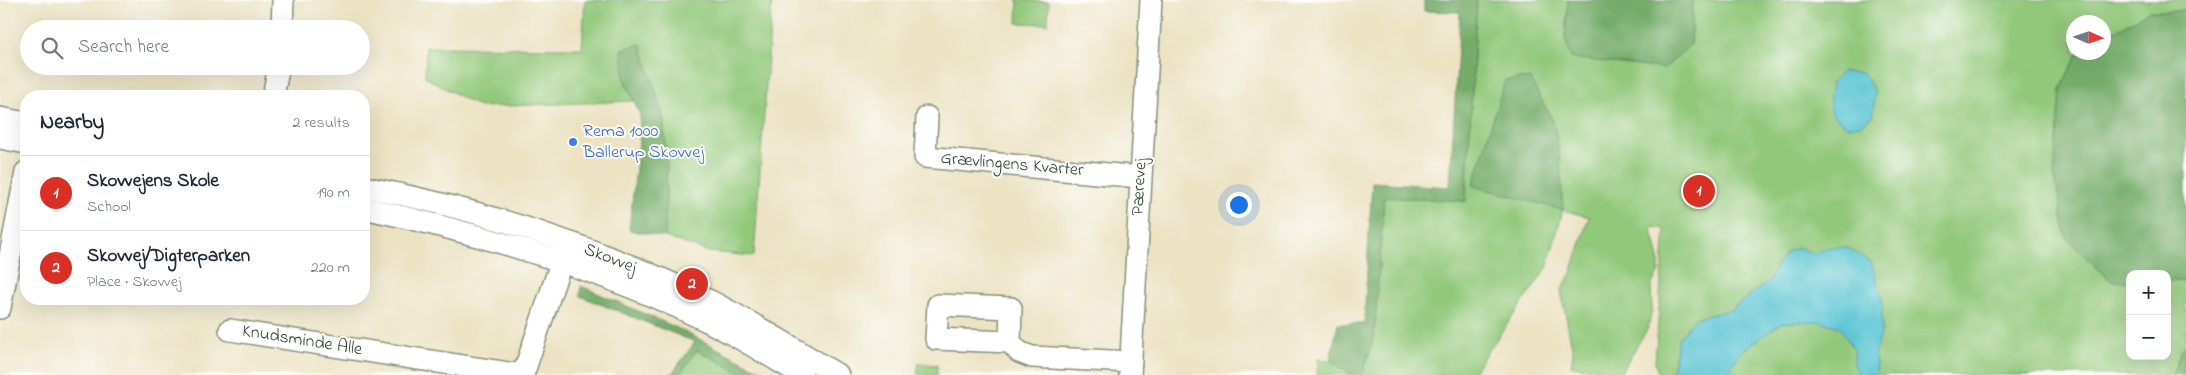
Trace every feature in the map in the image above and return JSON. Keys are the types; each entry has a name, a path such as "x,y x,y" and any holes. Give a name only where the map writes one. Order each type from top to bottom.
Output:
{"street":[{"path":"282,20 283,0"},
{"name":"Pærevej","path":"1130,369 1151,0"},
{"path":"274,90 277,75"},
{"name":"Grævlingens Kvarter","path":"927,117 924,157 1140,177"},
{"path":"0,118 20,122"},
{"path":"0,138 20,142"},
{"name":"Skovvej","path":"370,188 462,210 565,252 648,295 703,319 802,375"},
{"path":"0,308 3,280 20,200"},
{"name":"Skovvej","path":"370,209 565,252 659,278 711,302 838,375"},
{"path":"522,375 565,252"},
{"name":"Knudsminde Alle","path":"230,330 522,375"},
{"path":"1010,342 1019,352 1032,357 1130,369"}],"green space":[{"path":"585,0 772,0 754,256 709,252 665,237 667,161 663,115 624,79 634,101 479,107 425,77 426,47 582,48"},
{"path":"1018,0 1049,2 1048,24 1017,23"},
{"path":"1424,0 1477,0 1466,201 1384,197 1374,337 1362,375 1352,375 1330,360 1338,324 1364,324 1372,182 1450,187 1460,12 1424,11"},
{"path":"1477,0 1568,0 1565,38 1690,45 1693,0 2186,0 2186,11 2150,11 2111,33 2111,15 2066,15 2066,60 2075,60 2061,89 2111,281 2126,281 2126,360 2171,360 2171,281 2186,281 2186,345 2182,349 2172,375 1658,375 1655,362 1665,229 1651,227 1659,258 1659,272 1651,286 1652,309 1648,328 1621,372 1571,366 1573,353 1561,291 1571,273 1589,217 1563,210 1547,268 1471,375 1362,375 1374,337 1384,197 1466,201"},
{"path":"1568,0 1693,0 1690,45 1664,69 1571,58 1565,38"},
{"path":"2150,11 2186,11 2186,281 2171,281 2171,270 2126,270 2126,281 2111,281 2066,238 2054,174 2061,89 2075,60 2111,60 2111,33"},
{"path":"641,44 663,115 667,161 665,237 629,230 639,142 640,115 624,79 622,49"},
{"path":"1530,78 1554,123 1560,160 1563,210 1473,186 1505,80"},
{"path":"581,286 677,328 770,375 745,375 697,350 679,375 671,375 695,342 580,296"},
{"path":"2186,345 2186,375 2172,375 2182,349"},
{"path":"697,350 745,375 679,375"},
{"path":"1318,359 1330,360 1352,375 1317,375"},
{"path":"918,363 937,365 937,375 917,375"}],"water":[{"path":"1842,72 1863,73 1875,92 1873,116 1860,125 1846,126 1839,121 1830,107 1832,82"},
{"path":"1830,247 1847,247 1871,262 1882,297 1882,330 1875,355 1877,375 1859,375 1854,365 1854,351 1840,327 1818,321 1781,323 1739,353 1727,375 1671,375 1679,338 1695,318 1731,310 1769,281 1776,266 1788,251 1799,248 1813,253"}],"place":[{"name":"Rema 1000 Ballerup Skovvej","path":"573,142"},
{"name":"Skovvejens Skole","path":"1699,191"},
{"name":"Skovvej/Digterparken","path":"692,284"}]}
